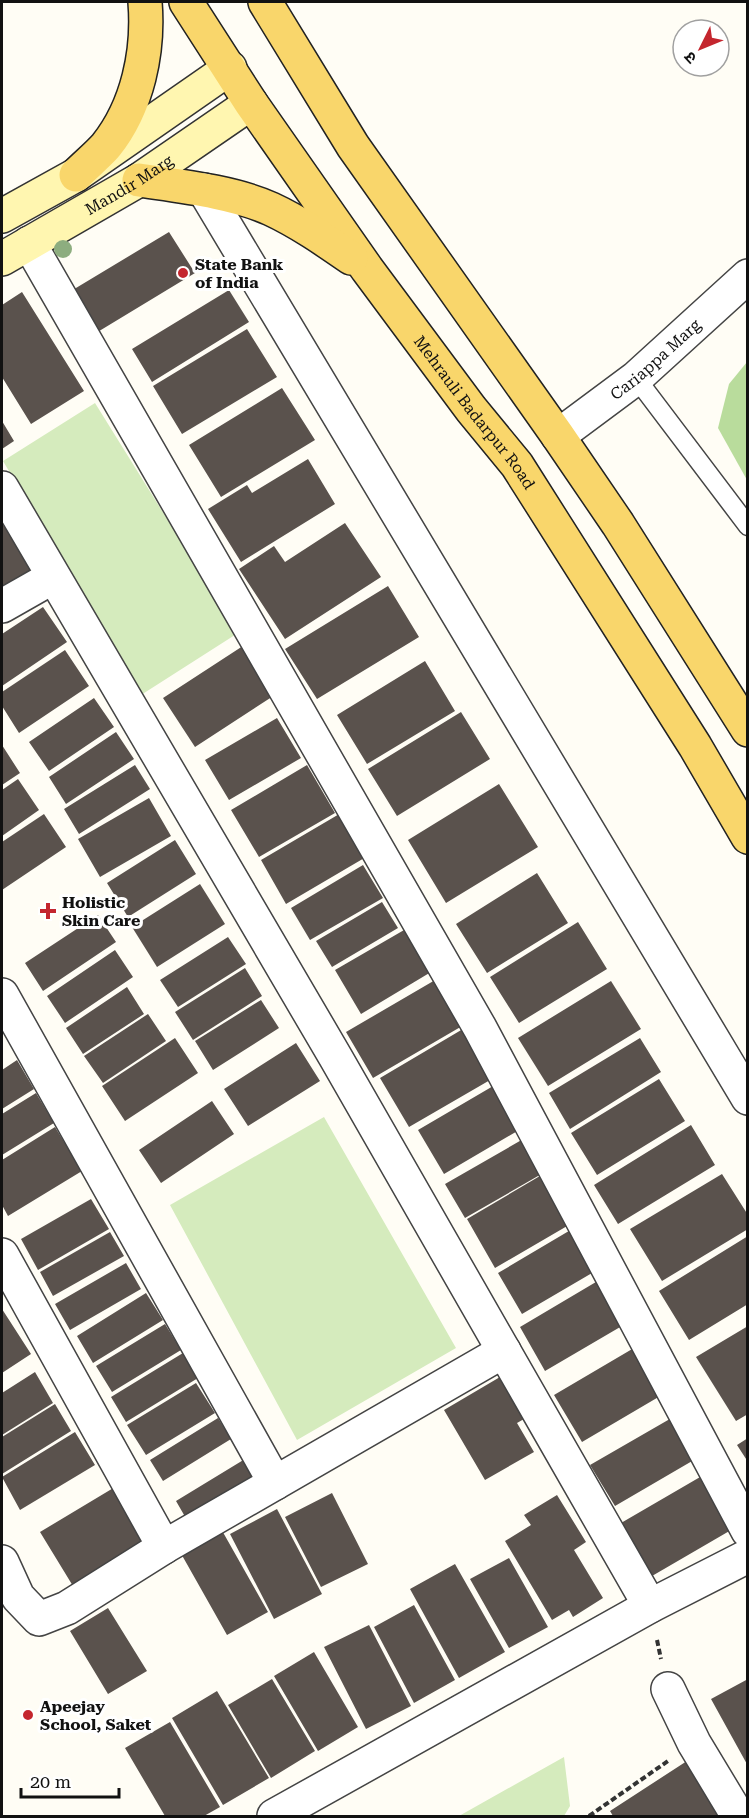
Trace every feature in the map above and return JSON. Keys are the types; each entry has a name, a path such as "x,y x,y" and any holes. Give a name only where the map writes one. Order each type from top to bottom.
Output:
{"main road":[{"path":"76,175 105,147 117,130 134,94 144,54 145,2"},
{"name":"Mehrauli Badarpur Road","path":"186,2 251,104 367,269 471,409 518,465 695,746 747,837"},
{"path":"265,2 353,146 618,524 747,730"},
{"path":"2,216 76,175 230,68"},
{"name":"Mandir Marg","path":"15,251 139,180 251,104"},
{"path":"139,180 204,190 270,208 317,235 367,269"}],"street":[{"path":"204,190 747,1098"},
{"path":"15,251 480,1028 747,1531"},
{"name":"Cariappa Marg","path":"558,436 636,378 747,276"},
{"path":"2,488 336,1058 650,1606"},
{"path":"2,606 53,577"},
{"path":"2,995 275,1483"},
{"path":"2,1255 164,1547"},
{"path":"2,1562 18,1597 39,1618 67,1608 164,1547 504,1351"},
{"path":"274,1816 650,1606 747,1556"},
{"path":"668,1689 694,1743 738,1816"}],"lane":[{"path":"636,378 747,526"}],"path":[{"path":"650,1606 668,1689"},
{"path":"589,1816 694,1743"}],"green space":[{"path":"747,362 747,480 718,428 729,384"},
{"path":"95,403 238,633 141,695 3,461"},
{"path":"324,1117 456,1348 297,1440 170,1205"},
{"path":"564,1757 570,1806 564,1816 459,1816"}],"building":[{"path":"169,232 195,273 91,336 66,294"},
{"path":"229,290 249,322 152,382 132,349"},
{"path":"22,292 84,391 31,424 2,377 2,305"},
{"path":"247,329 277,377 182,434 153,386"},
{"path":"282,388 315,440 221,497 189,445"},
{"path":"2,421 14,441 2,449"},
{"path":"308,459 335,504 241,562 208,509 247,485 252,493"},
{"path":"2,523 35,574 2,596"},
{"path":"345,523 381,577 285,639 239,569 274,546 285,562"},
{"path":"388,586 419,637 317,699 285,649"},
{"path":"43,607 67,642 2,686 2,634"},
{"path":"249,642 281,691 195,747 163,698"},
{"path":"65,650 89,686 19,733 2,706 2,692"},
{"path":"425,661 455,711 367,764 337,715"},
{"path":"94,698 114,727 49,771 29,742"},
{"path":"461,712 490,759 397,816 368,769"},
{"path":"277,718 301,758 229,800 205,760"},
{"path":"116,732 134,759 66,804 49,777"},
{"path":"2,745 20,773 2,785"},
{"path":"135,765 150,789 79,834 64,809"},
{"path":"307,765 335,813 259,857 231,810"},
{"path":"18,779 39,810 2,836 2,790"},
{"path":"499,784 538,847 446,903 408,840"},
{"path":"149,798 171,836 100,877 78,839"},
{"path":"341,813 366,857 286,904 261,860"},
{"path":"44,814 66,847 2,890 2,842"},
{"path":"175,840 196,874 128,917 107,883"},
{"path":"363,865 383,898 310,940 291,908"},
{"path":"537,873 568,923 487,973 456,924"},
{"path":"200,884 225,924 157,967 132,927"},
{"path":"382,902 398,928 332,967 316,941"},
{"path":"98,915 116,942 43,991 25,963"},
{"path":"578,922 607,969 519,1023 490,977"},
{"path":"411,926 436,969 361,1014 335,970"},
{"path":"228,937 246,964 178,1007 160,980"},
{"path":"115,950 133,977 65,1023 47,996"},
{"path":"245,968 262,996 193,1040 175,1012"},
{"path":"442,976 469,1022 373,1078 346,1032"},
{"path":"611,981 641,1029 548,1086 518,1038"},
{"path":"127,987 144,1014 83,1054 66,1028"},
{"path":"261,1000 279,1028 213,1070 195,1041"},
{"path":"148,1014 166,1041 103,1083 84,1056"},
{"path":"468,1026 497,1076 409,1127 380,1078"},
{"path":"175,1038 198,1073 125,1121 102,1086"},
{"path":"640,1038 661,1072 570,1129 549,1093"},
{"path":"296,1043 320,1081 248,1126 224,1089"},
{"path":"17,1060 34,1089 2,1109 2,1070"},
{"path":"659,1079 685,1121 597,1175 571,1133"},
{"path":"500,1082 526,1126 444,1174 418,1130"},
{"path":"36,1093 54,1123 2,1155 2,1114"},
{"path":"212,1101 234,1134 161,1183 139,1150"},
{"path":"691,1125 715,1165 618,1224 594,1185"},
{"path":"55,1127 82,1171 8,1216 2,1205 2,1160"},
{"path":"525,1138 545,1172 465,1218 445,1184"},
{"path":"545,1173 574,1222 495,1268 467,1219"},
{"path":"722,1174 748,1215 748,1229 662,1281 630,1229"},
{"path":"91,1199 109,1229 38,1270 21,1239"},
{"path":"579,1225 604,1266 522,1314 498,1273"},
{"path":"110,1232 124,1256 53,1296 40,1272"},
{"path":"748,1236 748,1304 689,1340 659,1291"},
{"path":"126,1263 141,1289 70,1330 55,1304"},
{"path":"601,1279 627,1323 545,1371 520,1327"},
{"path":"146,1293 163,1320 93,1363 77,1336"},
{"path":"2,1309 31,1354 2,1373"},
{"path":"165,1324 181,1350 112,1392 96,1366"},
{"path":"748,1326 748,1414 736,1421 696,1357"},
{"path":"639,1345 667,1392 582,1442 554,1395"},
{"path":"183,1353 198,1378 126,1422 111,1397"},
{"path":"35,1372 53,1403 2,1435 2,1393"},
{"path":"500,1377 524,1419 517,1423 534,1452 485,1480 444,1410"},
{"path":"196,1383 215,1413 146,1455 127,1425"},
{"path":"55,1404 71,1431 2,1474 2,1437"},
{"path":"675,1416 699,1457 615,1506 590,1465"},
{"path":"218,1418 231,1439 163,1481 150,1460"},
{"path":"75,1432 95,1465 20,1510 2,1477"},
{"path":"748,1438 748,1462 737,1445"},
{"path":"245,1459 260,1484 191,1527 176,1501"},
{"path":"707,1473 738,1526 652,1576 621,1523"},
{"path":"115,1487 150,1545 76,1591 40,1532"},
{"path":"332,1493 368,1564 321,1587 285,1517"},
{"path":"557,1495 586,1542 574,1550 603,1598 573,1617 569,1610 552,1620 505,1541 531,1525 524,1515"},
{"path":"277,1509 322,1594 274,1619 230,1534"},
{"path":"220,1527 268,1612 227,1635 179,1550"},
{"path":"509,1558 548,1627 509,1648 470,1579"},
{"path":"455,1564 505,1652 459,1678 410,1589"},
{"path":"414,1605 455,1680 414,1703 374,1627"},
{"path":"108,1608 147,1671 108,1694 70,1631"},
{"path":"369,1625 411,1706 366,1729 324,1647"},
{"path":"314,1652 358,1727 318,1751 274,1676"},
{"path":"272,1679 315,1751 271,1778 228,1705"},
{"path":"748,1679 748,1766 711,1699"},
{"path":"217,1691 269,1778 223,1805 172,1718"},
{"path":"170,1722 220,1807 204,1816 165,1816 125,1748"},
{"path":"690,1759 722,1816 613,1816 610,1811"}],"place":[{"name":"State Bank of India","path":"183,273"},
{"name":"Holistic Skin Care","path":"48,911"},
{"name":"Apeejay School, Saket","path":"28,1715"}]}
